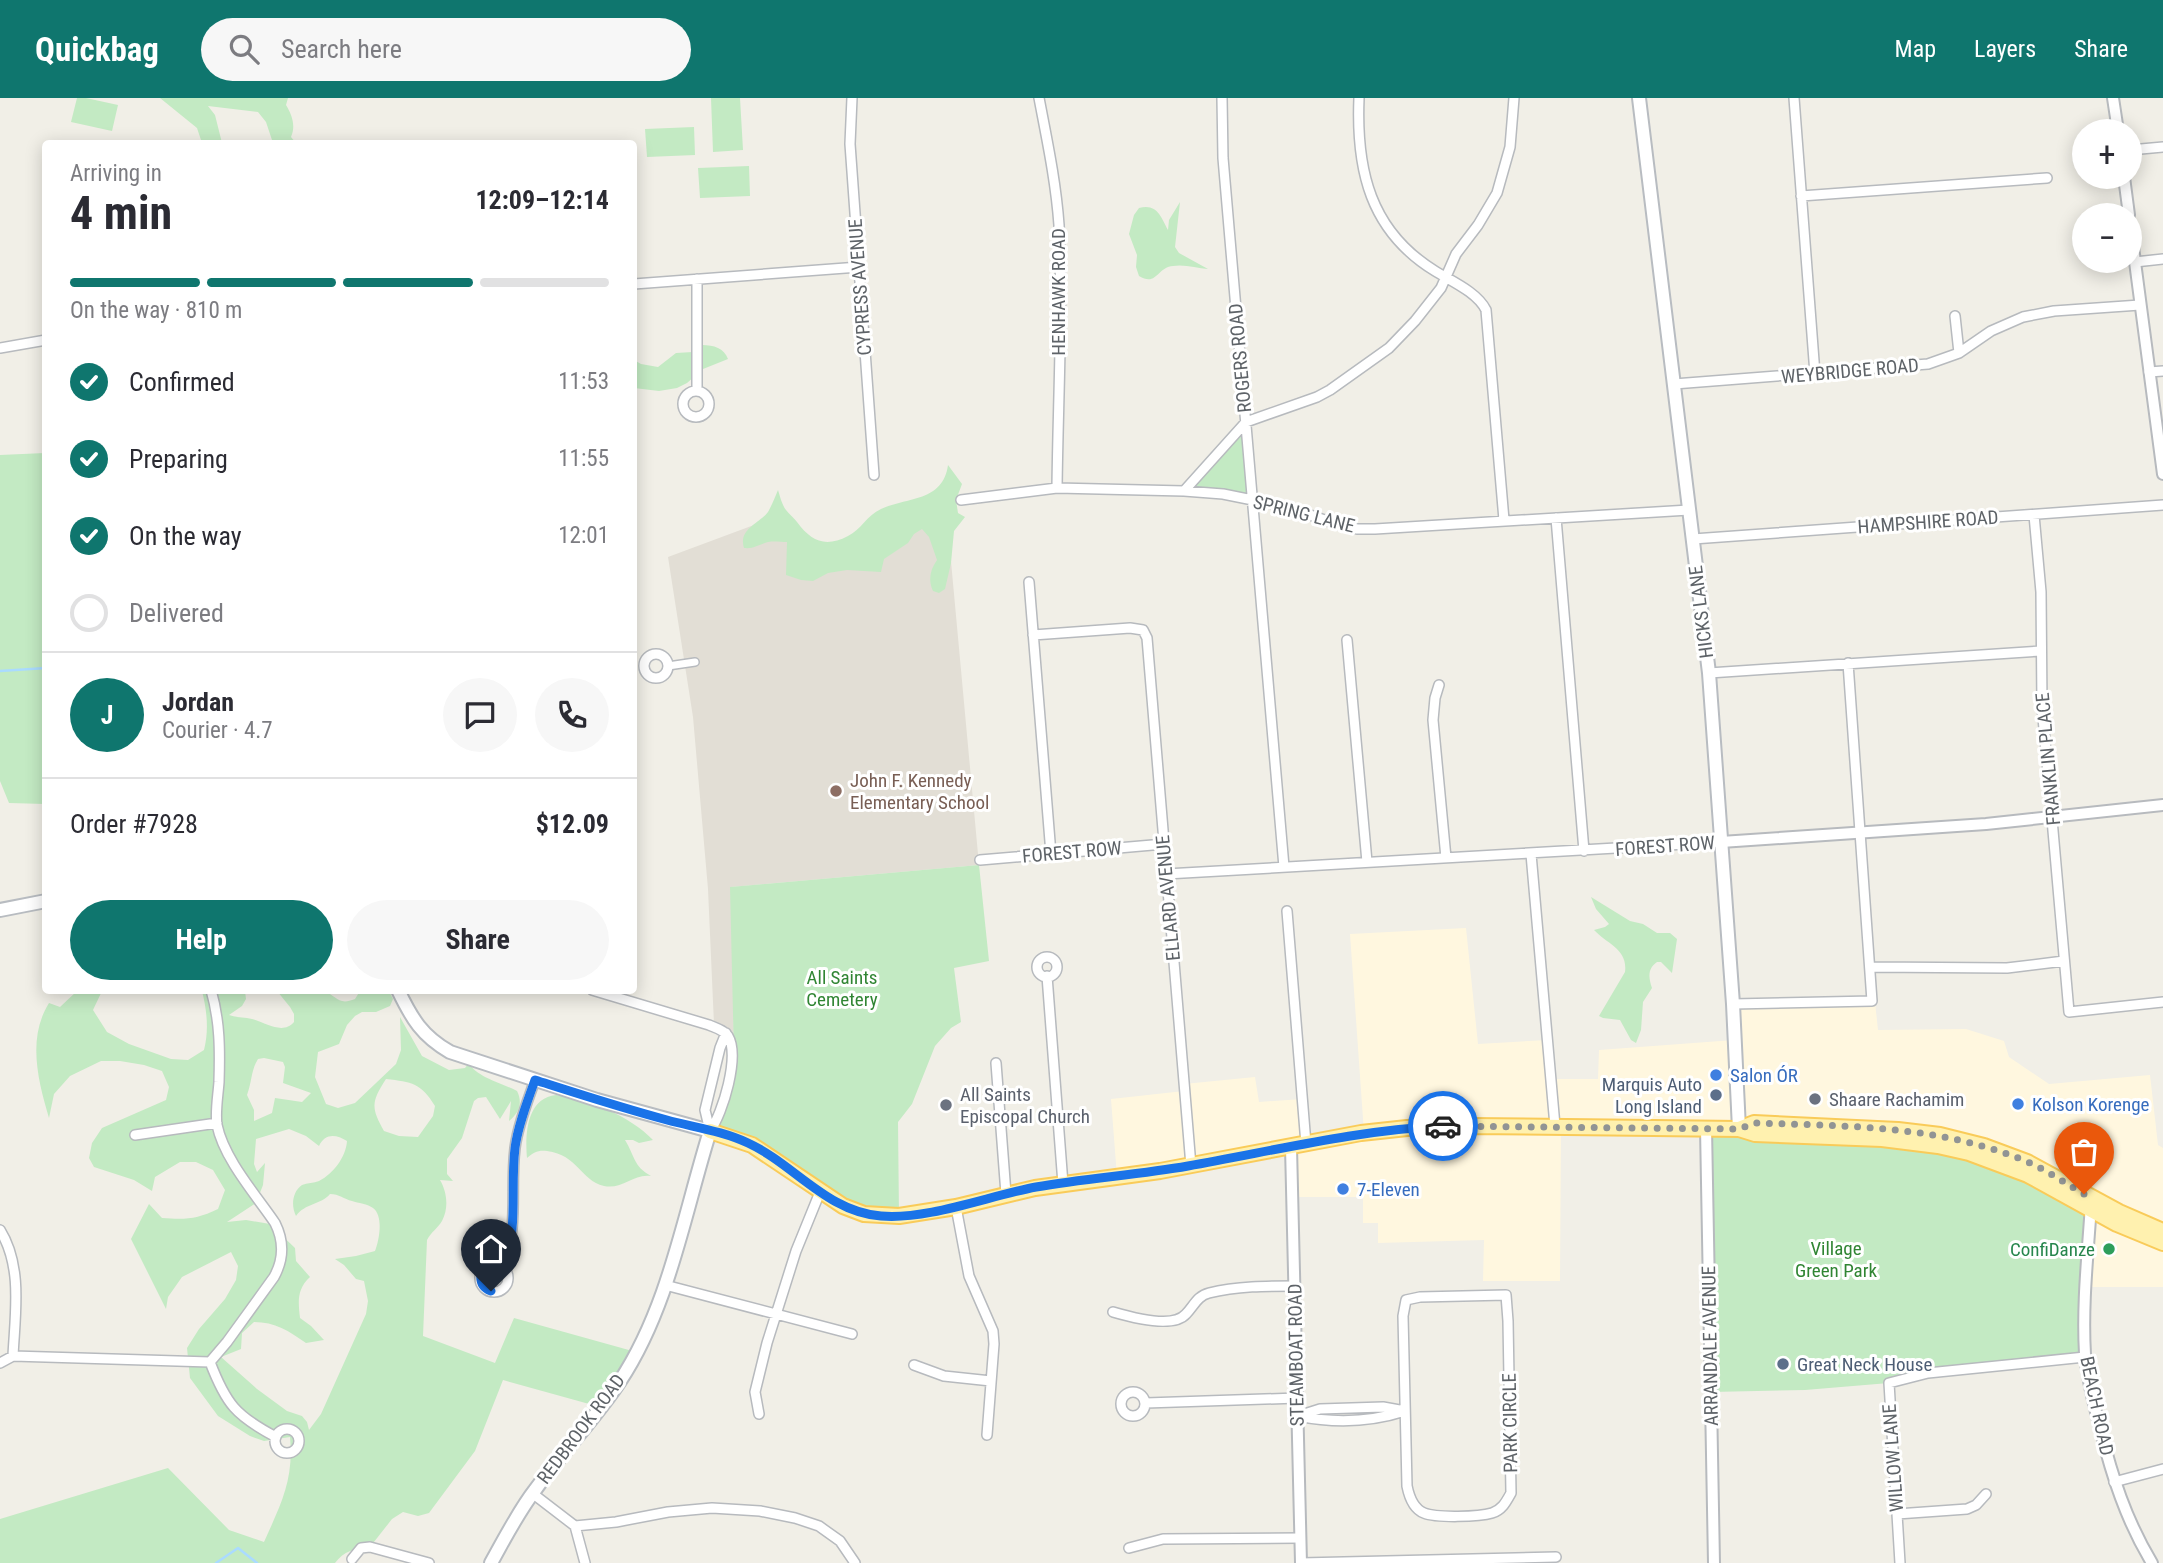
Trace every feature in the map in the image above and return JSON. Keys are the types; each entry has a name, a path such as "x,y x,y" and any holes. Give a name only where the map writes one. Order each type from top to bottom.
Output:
{"main road":[{"name":"HICKS LANE","path":"1639,98 1709,673 1733,1004 1739,1129"},
{"path":"0,910 42,902"},
{"path":"400,994 412,1019 436,1044 470,1060 752,1145 820,1192 843,1206 864,1214 899,1216 956,1207 1006,1194 1063,1184 1191,1166 1361,1133 1407,1128 1555,1126 1739,1129 1754,1123 1846,1126 1940,1135 1984,1146 2027,1162 2117,1224 2163,1243"},
{"name":"REDBROOK ROAD","path":"491,1563 532,1493 621,1380 655,1314 710,1131"},
{"path":"2091,1204 2163,1231"}],"street":[{"name":"CYPRESS AVENUE","path":"852,98 850,144 874,475"},
{"name":"HENHAWK ROAD","path":"1039,98 1053,167 1059,224 1057,488"},
{"name":"ROGERS ROAD","path":"1222,98 1223,158 1284,867"},
{"path":"1359,98 1359,150 1372,197 1382,218 1408,251 1483,303 1486,310 1504,520"},
{"path":"1184,491 1245,422 1317,397 1370,363 1415,321 1441,288 1456,254 1497,193 1510,147 1514,98"},
{"path":"1794,98 1815,374"},
{"path":"2113,98 2116,119"},
{"path":"2142,149 2163,147"},
{"path":"1801,196 2048,178"},
{"path":"2142,261 2163,259"},
{"path":"637,284 859,267"},
{"path":"2136,273 2163,474"},
{"path":"696,279 697,390"},
{"name":"WEYBRIDGE ROAD","path":"1674,384 1928,364 1959,353 1992,331 2023,317 2054,311 2140,305"},
{"path":"1955,316 1959,353"},
{"path":"0,348 42,341"},
{"path":"2149,372 2163,371"},
{"name":"SPRING LANE","path":"961,500 1057,488 1184,491 1223,494 1287,507 1357,529 1689,510"},
{"name":"HAMPSHIRE ROAD","path":"1693,539 2163,505"},
{"name":"FRANKLIN PLACE","path":"2034,514 2040,592 2042,706 2069,1012 2163,1002"},
{"path":"1556,518 1584,851"},
{"path":"1029,582 1051,854"},
{"name":"ELLARD AVENUE","path":"1033,635 1130,628 1143,631 1147,638 1191,1166"},
{"path":"1347,640 1367,862"},
{"path":"1709,673 2041,651"},
{"path":"655,654 666,658 668,666 666,674 659,678 651,678 639,668 655,654"},
{"path":"668,666 695,662"},
{"path":"1733,1004 1872,1001 1848,663"},
{"path":"1438,685 1433,720 1447,858"},
{"name":"FOREST ROW","path":"1166,874 1861,833 1986,824 2163,806"},
{"name":"FOREST ROW","path":"980,860 1164,844"},
{"path":"1531,854 1555,1126"},
{"path":"1287,911 1299,1145"},
{"path":"1870,967 2007,968 2064,961"},
{"path":"1047,976 1063,1184"},
{"path":"210,1362 274,1277 279,1268 282,1251 281,1234 231,1157 217,1123 219,1020 212,994"},
{"path":"605,994 709,1025 726,1033 732,1045 733,1060 717,1121 710,1131"},
{"path":"710,1131 705,1110 726,1033"},
{"path":"996,1063 1006,1194"},
{"path":"503,1267 512,1239 517,1135 535,1080"},
{"path":"135,1135 217,1123"},
{"name":"ARRANDALE AVENUE","path":"1706,1128 1714,1563"},
{"name":"STEAMBOAT ROAD","path":"1299,1145 1295,1286 1301,1563"},
{"path":"759,1414 755,1397 756,1386 796,1251 820,1192"},
{"name":"BEACH ROAD","path":"2091,1204 2085,1303 2085,1357 2092,1398 2114,1482 2132,1529 2152,1563"},
{"path":"956,1207 968,1276 993,1331 987,1435"},
{"path":"0,1230 6,1239 15,1267 13,1356"},
{"path":"665,1285 852,1334"},
{"path":"1113,1312 1139,1319 1178,1320 1206,1293 1295,1286"},
{"name":"PARK CIRCLE","path":"1506,1295 1511,1493 1504,1506 1493,1513 1466,1516 1432,1515 1423,1513 1416,1507 1408,1495 1405,1411 1403,1316 1406,1300 1420,1297 1506,1295"},
{"path":"0,1363 13,1356 210,1362"},
{"name":"WILLOW LANE","path":"1900,1563 1889,1382 1928,1373 2085,1357"},
{"path":"210,1362 222,1392 234,1409 276,1437"},
{"path":"914,1365 944,1376 991,1381"},
{"path":"1146,1403 1297,1398"},
{"path":"1298,1416 1320,1409 1382,1407 1405,1411"},
{"path":"2114,1482 2163,1469"},
{"path":"532,1493 575,1526 585,1563"},
{"path":"1897,1514 1967,1509 1976,1505 1986,1494"},
{"path":"575,1526 712,1508 760,1511 820,1526 840,1541 855,1563"},
{"path":"1129,1548 1163,1539 1300,1538"},
{"path":"352,1559 360,1548 370,1547 429,1563"},
{"path":"1301,1563 1556,1557"}],"shaded area":[{"name":"John F. Kennedy Elementary School","path":"778,516 801,556 947,518 979,865 731,887 734,1045 714,1024 708,889 693,717 668,557"},
{"path":"1466,928 1478,1044 1547,1040 1551,1079 1598,1079 1599,1050 1734,1040 1733,1004 1875,1002 1878,1030 1966,1029 2004,1041 2009,1057 2049,1084 2150,1075 2158,1145 2163,1148 2163,1287 2086,1287 1970,1147 1561,1127 1560,1281 1483,1281 1484,1240 1378,1243 1378,1223 1363,1223 1363,1197 1293,1197 1291,1147 1117,1177 1111,1099 1184,1091 1184,1084 1255,1077 1259,1102 1302,1099 1306,1144 1364,1133 1350,934"}],"green space":[{"path":"77,98 118,105 112,131 71,122"},
{"path":"160,98 288,98 286,105 292,117 291,137 294,140 272,140 266,122 258,112 208,106 215,115 221,140 201,140 197,128"},
{"path":"711,98 740,98 743,150 713,152"},
{"path":"694,127 695,155 647,157 645,129"},
{"path":"749,166 750,196 700,198 698,168"},
{"path":"1180,202 1175,247 1179,253 1208,269 1177,266 1168,267 1150,279 1139,276 1136,267 1137,255 1129,234 1134,215 1139,208 1154,209 1168,230 1169,220"},
{"path":"702,345 711,346 724,352 728,359 703,369 677,388 659,391 637,388 637,362 658,367 676,353 693,352"},
{"path":"1244,427 1250,497 1190,489"},
{"path":"42,453 42,804 9,803 0,781 0,455"},
{"path":"948,465 962,484 956,500 958,513 965,517 954,531 945,589 939,593 933,591 930,579 937,560 929,537 922,529 914,534 908,543 884,559 881,572 847,570 828,573 813,581 786,575 787,542 768,542 744,548 744,536 750,527 768,512 778,490 785,508 808,534 819,541 832,542 853,533 881,509 931,492 945,477"},
{"name":"All Saints Cemetery","path":"979,865 989,961 954,968 961,1022 951,1028 935,1046 912,1104 898,1122 899,1216 863,1212 760,1149 710,1131 734,1057 730,887"},
{"path":"1591,897 1630,921 1643,924 1657,933 1670,933 1677,939 1672,973 1661,962 1654,964 1650,970 1652,988 1643,1002 1641,1030 1636,1043 1631,1040 1620,1020 1599,1016 1625,972 1625,964 1620,952 1594,930 1609,924 1596,909"},
{"path":"74,994 101,994 93,1010 107,1032 129,1044 171,1059 188,1060 204,1050 206,1043 207,1020 203,994 245,994 242,1006 229,1015 285,1028 294,1022 294,1014 279,994 329,994 345,1001 355,999 358,994 390,994 393,999 390,1006 355,1016 347,1025 339,1044 318,1052 315,1077 326,1104 338,1108 355,1103 396,1064 401,1050 400,1017 422,1056 449,1070 465,1068 469,1063 483,1076 517,1091 520,1100 518,1111 509,1121 511,1101 500,1119 486,1097 474,1101 462,1138 447,1159 447,1174 453,1181 440,1180 446,1195 446,1211 442,1221 427,1240 423,1336 495,1363 514,1318 636,1352 600,1407 503,1380 475,1451 429,1513 418,1516 403,1512 392,1519 370,1547 350,1551 335,1563 0,1563 0,1519 168,1468 229,1530 264,1542 281,1503 290,1466 290,1437 264,1441 250,1436 218,1416 190,1378 187,1348 199,1329 225,1299 236,1280 238,1266 231,1252 182,1277 168,1297 166,1309 131,1239 149,1204 162,1218 191,1218 218,1209 225,1190 213,1170 196,1162 180,1162 155,1177 152,1191 134,1180 94,1167 89,1158 92,1143 102,1128 166,1100 169,1087 162,1071 120,1061 101,1061 70,1076 54,1094 49,1118 38,1075 36,1045 42,1016 49,1003 60,1007","holes":["264,1058 283,1062 283,1083 311,1093 302,1102 275,1098 272,1113 254,1121 254,1110 247,1095 256,1063 258,1059","386,1079 415,1085 435,1106 433,1116 418,1137 399,1136 384,1131 375,1111 375,1099","289,1129 306,1136 319,1146 324,1139 331,1136 347,1141 344,1153 334,1169 319,1181 302,1185 296,1191 293,1204 296,1216 330,1194 371,1207 380,1222 375,1251 335,1259 356,1279 364,1281 368,1301 366,1314 321,1414 309,1430 302,1416 287,1411 221,1357 241,1349 242,1333 254,1322 282,1328 306,1343 324,1340 300,1318 299,1296 310,1277 296,1261 295,1248 270,1224 246,1220 227,1222 256,1203 263,1185 265,1163 257,1172 254,1164 256,1139"]},
{"path":"556,1095 608,1110 643,1131 653,1140 639,1143 625,1140 638,1164 651,1176 639,1177 610,1187 589,1179 566,1157 557,1153 539,1151 527,1158 527,1129 533,1110 546,1098"},
{"name":"Village Green Park","path":"1706,1128 1926,1137 2091,1203 2086,1357 1928,1373 1889,1383 1805,1390 1711,1392"}],"waterway":[{"path":"0,671 42,668"},
{"path":"216,1563 238,1548 257,1563"}],"way so far":[{"path":"1443,1126 1739,1129 1754,1123 1898,1130 1940,1135 1984,1146 2044,1170 2084,1194"}],"place":[{"name":"John F. Kennedy Elementary School","path":"836,791"},
{"name":"Salon ÓR","path":"1716,1075"},
{"name":"Marquis Auto Long Island","path":"1716,1095"},
{"name":"Shaare Rachamim","path":"1815,1099"},
{"name":"Kolson Korenge","path":"2018,1104"},
{"name":"All Saints Episcopal Church","path":"946,1105"},
{"name":"7-Eleven","path":"1343,1189"},
{"name":"ConfiDanze","path":"2109,1249"},
{"name":"Great Neck House","path":"1783,1364"}],"route":[{"path":"491,1291 481,1282 481,1274 490,1265 503,1267 510,1249 514,1219 515,1147 520,1121 535,1080 665,1120 738,1139 760,1150 835,1202 864,1214 880,1216 899,1216 956,1207 1035,1188 1160,1171 1361,1133 1443,1126"}]}
